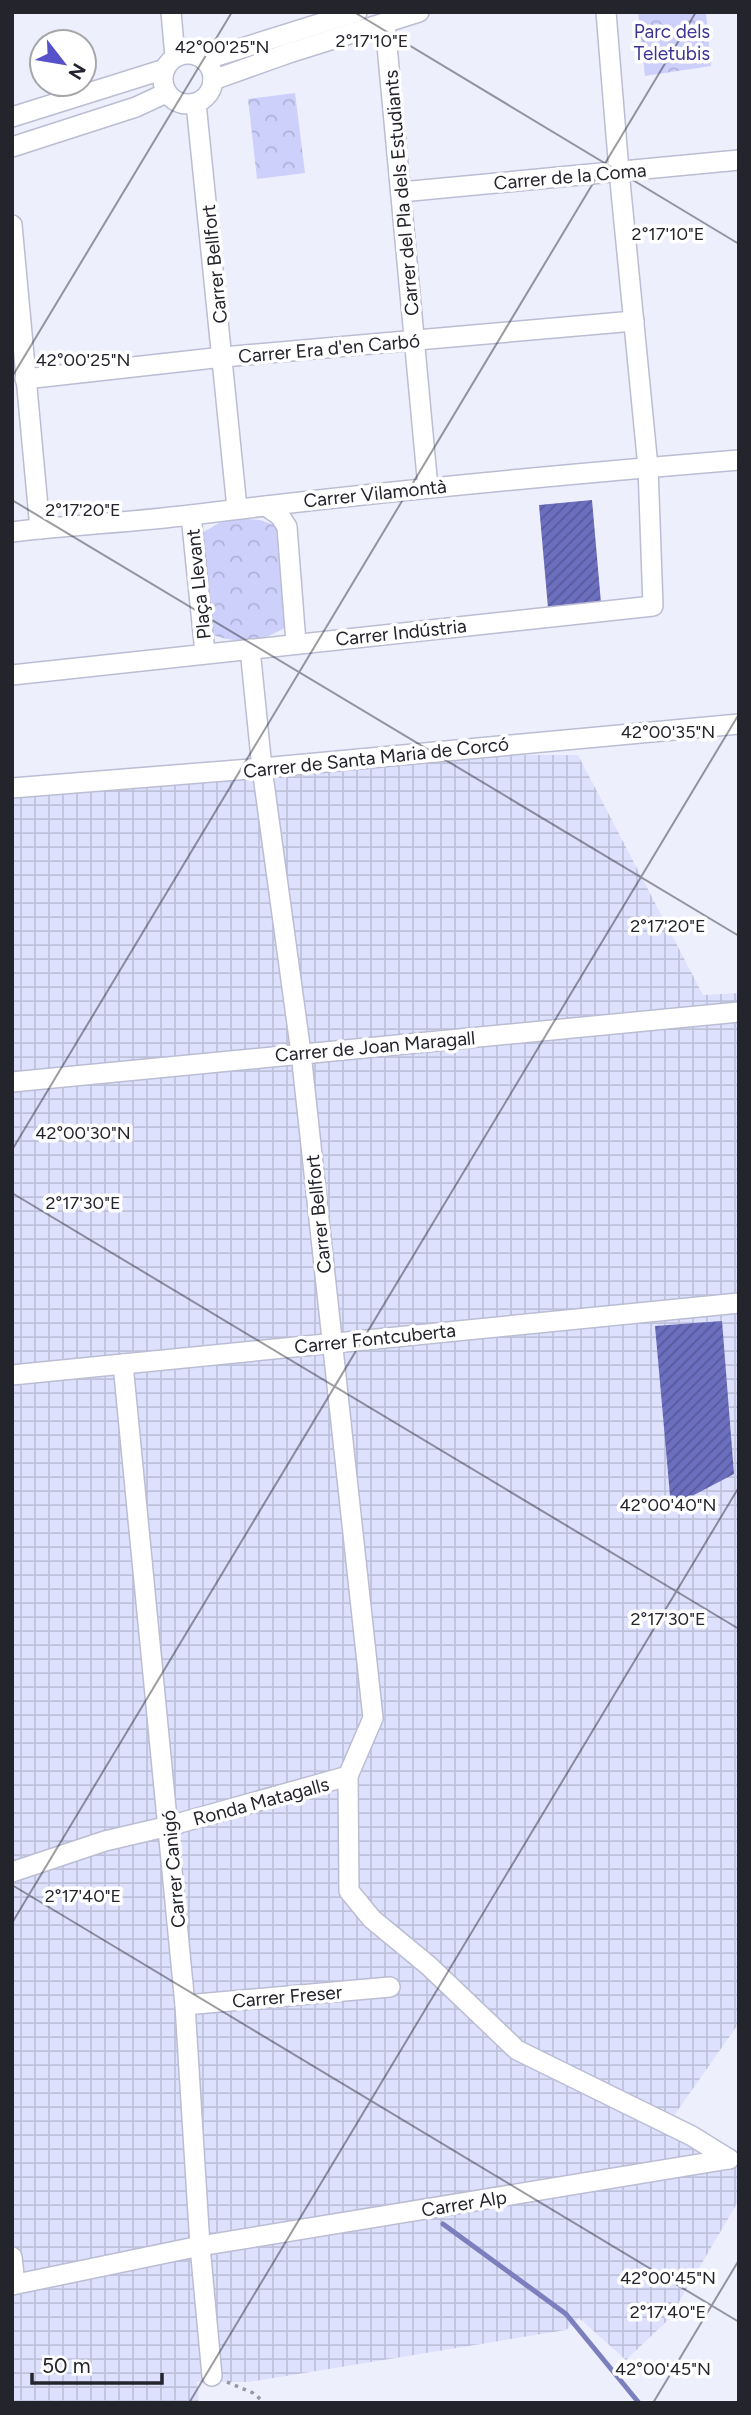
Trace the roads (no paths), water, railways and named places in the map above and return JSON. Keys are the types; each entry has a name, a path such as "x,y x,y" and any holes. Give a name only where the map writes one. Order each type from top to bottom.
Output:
{"street":[{"path":"12,117 170,63 190,54 209,65 213,80 208,94 196,103 180,103 166,93 163,85 170,63 171,12"},
{"path":"204,60 357,12"},
{"path":"213,80 419,12"},
{"path":"606,12 648,467"},
{"name":"Carrer del Pla dels Estudiants","path":"385,23 428,488"},
{"path":"12,146 123,111 166,93"},
{"name":"Carrer Bellfort","path":"196,103 237,508"},
{"name":"Carrer de la Coma","path":"401,192 739,160"},
{"path":"12,225 40,529"},
{"name":"Carrer Era d'en Carbó","path":"25,379 223,357 634,321"},
{"name":"Carrer Vilamontà","path":"12,532 428,488 739,460"},
{"name":"Carrer Indústria","path":"12,675 653,606 648,467"},
{"path":"266,506 280,516 287,527 296,643"},
{"name":"Plaça Llevant","path":"191,515 205,653"},
{"name":"Carrer Bellfort","path":"250,649 262,768 301,1053 373,1718 348,1776"},
{"name":"Carrer de Santa Maria de Corcó","path":"12,788 739,724"},
{"name":"Carrer de Joan Maragall","path":"12,1082 739,1012"},
{"name":"Carrer Fontcuberta","path":"12,1375 739,1303"},
{"name":"Carrer Canigó","path":"123,1364 185,2005 200,2246 212,2376"},
{"name":"Ronda Matagalls","path":"12,1872 105,1841 348,1776"},
{"name":"Carrer Alp","path":"14,2285 200,2246 729,2159 692,2136 517,2050 429,1966 372,1919 349,1891 348,1776"},
{"name":"Carrer Freser","path":"185,2005 390,1987"},
{"path":"12,2257 14,2285"}],"waterway":[{"path":"443,2224 566,2314 639,2403"}],"park label":[{"name":"Parc dels Teletubis","path":"672,42"}]}
